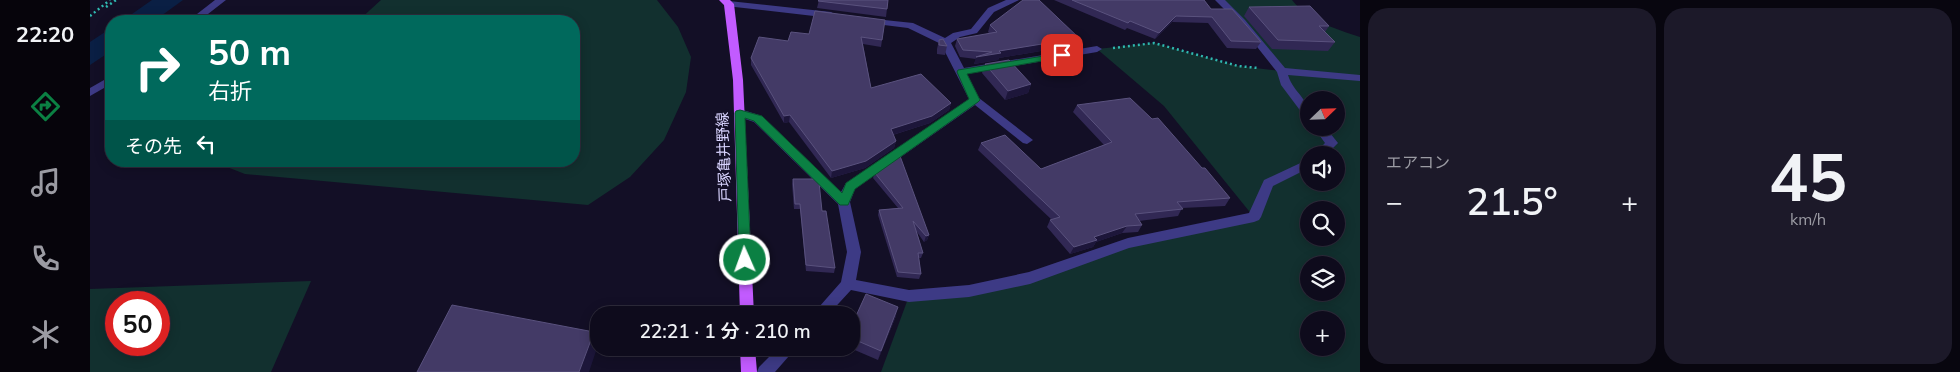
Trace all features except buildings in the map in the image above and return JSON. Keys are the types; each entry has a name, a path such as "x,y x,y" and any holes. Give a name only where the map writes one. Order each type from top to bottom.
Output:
{"main road":[{"name":"戸塚亀井野線","path":"727,2 740,113 747,306"},
{"path":"748,356 749,372"}],"street":[{"path":"202,15 221,0"},
{"path":"945,42 957,35 974,31 992,10 1014,0"},
{"path":"1220,0 1242,22 1282,71 1286,85 1300,103"},
{"path":"727,2 910,25 945,42 975,100 1027,140"},
{"path":"962,72 1097,49"},
{"path":"1282,71 1360,78"},
{"path":"90,93 105,83"},
{"path":"827,306 848,284 854,252 844,202 850,186 975,100"},
{"path":"740,113 758,119 844,202"},
{"path":"1326,136 1332,143 1329,146"},
{"path":"848,284 909,296 969,291 1030,278 1128,243 1254,217 1268,183 1300,167"},
{"path":"765,372 780,356"}],"path":[{"path":"99,11 110,0"},
{"path":"90,16 116,0"},
{"path":"1097,49 1154,43 1238,66 1282,71"}],"green space":[{"path":"381,0 657,0 678,27 691,57 686,92 664,140 630,177 588,205 245,174 227,167 580,167 580,15 365,15"},
{"path":"1220,0 1292,0 1314,19 1360,37 1360,372 881,372 909,296 1013,281 1128,243 1253,216 1164,106 1097,49 1154,43 1238,66 1281,71"},
{"path":"311,281 271,372 90,372 90,289"}],"water":[{"path":"152,0 183,0 162,15 131,15"},
{"path":"105,32 105,55 90,65 90,42"}],"route":[{"path":"745,260 740,113 758,119 844,202 850,186 975,100 962,72 1062,55"}]}
